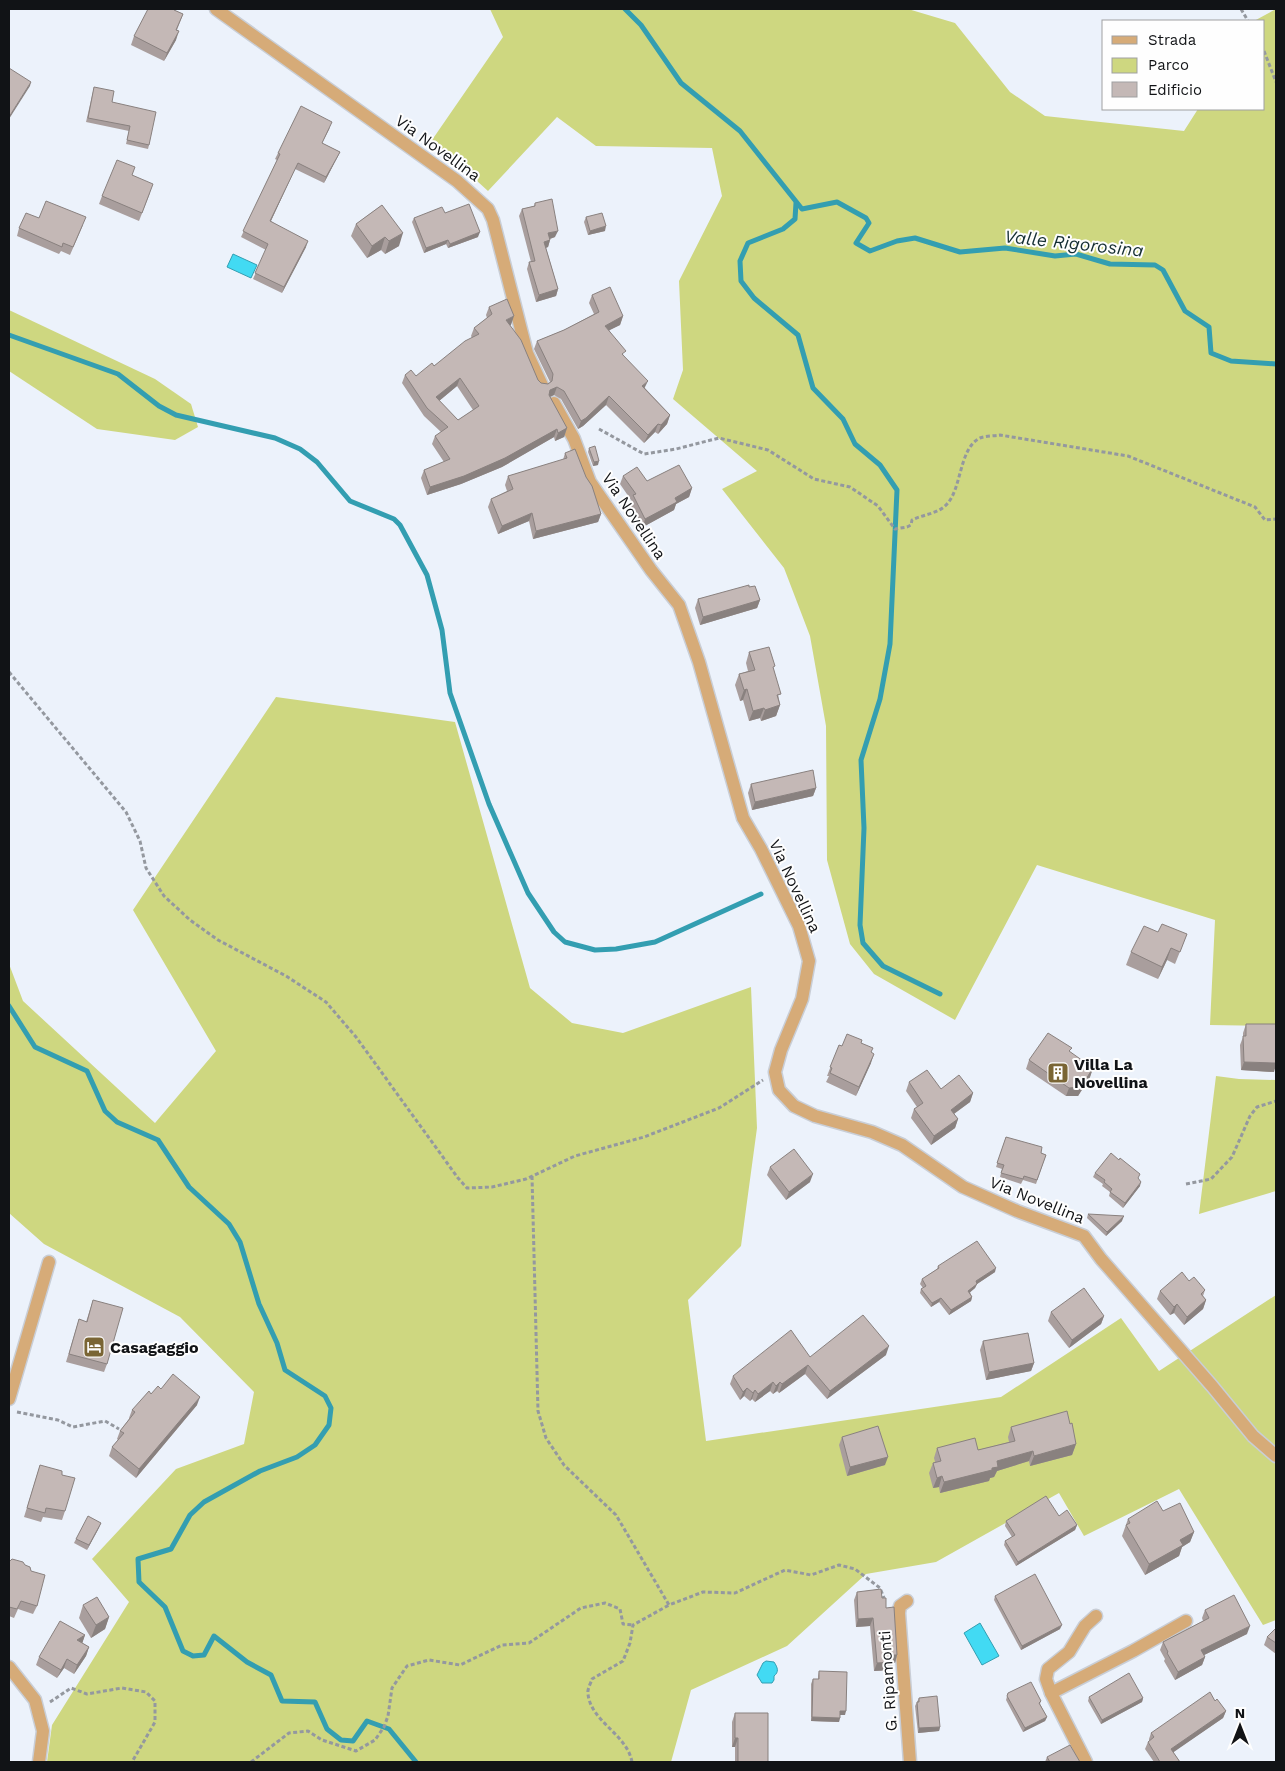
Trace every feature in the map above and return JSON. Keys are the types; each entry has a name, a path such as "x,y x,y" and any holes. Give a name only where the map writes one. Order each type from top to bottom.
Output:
{"street":[{"name":"Via Novellina","path":"216,9 457,181 488,209 493,220 527,353 542,385"},
{"name":"Via Novellina","path":"554,403 574,440 590,482 651,570 679,605 699,662 743,818 761,849 799,926 809,961 802,999 781,1050 775,1072 779,1090 794,1106 815,1116 872,1132 902,1145 962,1187 1017,1212 1084,1236 1101,1259 1253,1436 1276,1456"},
{"path":"9,1399 49,1262"},
{"name":"G. Ripamonti","path":"907,1601 900,1606 899,1613 910,1762"},
{"path":"1086,1762 1051,1693 1046,1679 1048,1670 1069,1652 1085,1626 1096,1616"},
{"path":"1051,1693 1133,1651 1186,1621"},
{"path":"9,1667 35,1700 43,1731 39,1762"}],"path":[{"path":"1241,9 1247,20"},
{"path":"1265,54 1276,82"},
{"path":"599,429 644,454 676,449 718,438 768,450 814,479 850,487 878,506 896,529 907,528 911,525 912,520 935,513 948,503 961,476 966,453 979,439 1000,435 1128,456 1256,507 1265,520 1276,519"},
{"path":"9,672 126,812 140,842 146,868 164,896 190,920 218,940 286,976 326,1002 356,1037 467,1188 492,1187 526,1179 575,1156 644,1137 719,1108 775,1072"},
{"path":"1186,1184 1211,1179 1232,1157 1253,1111 1257,1107 1276,1101"},
{"path":"532,1176 538,1412 546,1438 564,1465 616,1515 669,1605"},
{"path":"9,1410 58,1420 73,1426 105,1421 119,1429"},
{"path":"251,1762 289,1733 308,1731 322,1740 356,1750 375,1740 384,1727 388,1716 392,1688 407,1666 429,1660 460,1665 502,1645 528,1643 581,1608 605,1603 620,1609 623,1624 633,1625 669,1605 703,1592 735,1593 785,1570 811,1575 839,1565 855,1569 880,1588 884,1598"},
{"path":"632,1762 620,1738 595,1712 588,1693 592,1679 623,1661 630,1643 633,1625"},
{"path":"38,1710 71,1688 87,1694 122,1688 146,1692 155,1701 155,1722 132,1762"}],"green space":[{"path":"490,9 908,9 955,23 1010,92 1045,116 1184,131 1197,110 1265,110 1265,20 1256,20 1276,9 1276,1026 1210,1025 1215,920 1037,865 955,1020 874,974 850,944 827,860 826,726 810,636 784,568 722,489 757,471 673,399 683,370 679,281 722,196 712,148 596,146 557,117 488,191 432,140 503,37"},
{"path":"9,310 155,379 191,404 198,427 175,440 97,429 9,371"},
{"path":"276,697 455,722 530,988 572,1023 623,1033 751,987 757,1128 741,1246 688,1300 706,1441 1001,1397 1121,1318 1159,1371 1276,1295 1276,1620 1263,1625 1179,1489 1084,1536 1059,1493 936,1562 866,1574 787,1646 691,1690 671,1762 47,1762 52,1725 129,1602 92,1559 176,1469 244,1444 254,1392 180,1317 44,1244 9,1213 9,964 23,1001 155,1123 216,1051 133,910"},
{"path":"1216,1076 1276,1080 1276,1191 1199,1214"}],"water":[{"path":"233,254 257,265 251,278 227,267"},
{"path":"980,1623 999,1656 982,1665 964,1633"},
{"path":"766,1661 774,1662 777,1668 772,1683 762,1683 757,1675"}],"building":[{"path":"148,9 174,9 183,14 176,30 179,31 167,53 134,36"},
{"path":"9,68 31,82 9,117"},
{"path":"94,87 114,91 112,102 156,112 149,145 127,140 130,126 88,118"},
{"path":"301,106 332,122 322,143 340,152 326,177 298,163 270,221 308,241 284,287 255,273 268,244 243,231"},
{"path":"117,160 135,167 132,175 153,184 142,213 102,196"},
{"path":"552,199 558,231 548,233 550,240 544,242 558,289 539,295 529,262 535,261 522,209 535,206 535,203"},
{"path":"46,201 86,217 73,247 63,243 62,247 19,228 26,213 39,218"},
{"path":"469,204 480,232 450,244 448,240 426,248 414,218 442,207 445,213"},
{"path":"382,205 403,233 389,241 385,237 372,246 356,224"},
{"path":"602,213 606,226 590,231 586,217"},
{"path":"610,287 623,316 605,326 626,351 622,354 648,381 642,386 670,415 648,435 609,396 581,421 564,391 557,387 550,390 549,395 567,428 558,433 557,429 505,458 464,476 430,487 424,470 450,459 435,436 448,427 427,408 405,375 411,370 416,376 432,363 434,366 465,341 479,334 474,328 492,314 489,307 507,299 514,316 506,320 521,340 538,380 541,383 548,384 552,381 553,374 537,341 599,312 592,295","holes":["460,378 479,406 458,420 436,397"]},
{"path":"595,446 599,461 594,462 589,448"},
{"path":"575,449 586,477 592,486 601,514 536,531 532,513 502,526 491,499 513,489 508,476 567,458 565,453"},
{"path":"679,465 692,488 675,498 677,502 645,519 633,495 636,494 623,476 637,467 647,481"},
{"path":"749,585 749,587 755,586 760,600 703,617 698,599"},
{"path":"769,647 781,694 777,695 780,705 765,710 764,708 753,711 747,689 744,690 739,674 755,670 749,652"},
{"path":"813,770 816,788 755,802 751,784"},
{"path":"1162,924 1187,934 1180,952 1171,948 1162,967 1131,952 1144,926 1158,932"},
{"path":"1246,1024 1276,1024 1276,1063 1244,1062 1243,1036 1246,1036"},
{"name":"Villa La Novellina","path":"1048,1033 1072,1048 1069,1051 1093,1068 1081,1087 1069,1088 1029,1060"},
{"path":"847,1034 862,1040 861,1043 873,1048 871,1052 874,1054 859,1087 830,1073 832,1068 830,1067 839,1045 842,1046"},
{"path":"927,1070 941,1089 959,1075 973,1093 951,1110 958,1119 934,1136 914,1109 923,1103 909,1082"},
{"path":"1006,1137 1042,1147 1041,1153 1046,1155 1037,1180 1024,1176 1023,1179 1001,1173 1004,1165 997,1163"},
{"path":"794,1149 813,1174 789,1192 770,1167"},
{"path":"1111,1153 1140,1174 1138,1178 1141,1182 1125,1203 1110,1192 1112,1189 1104,1182 1105,1180 1095,1173"},
{"path":"1088,1214 1124,1216 1107,1232"},
{"path":"977,1241 996,1268 976,1281 977,1284 968,1291 972,1297 951,1310 941,1298 932,1303 921,1289 926,1286 922,1279 939,1268 938,1266"},
{"path":"1182,1272 1189,1281 1194,1277 1205,1290 1201,1294 1206,1300 1187,1317 1177,1304 1174,1307 1160,1291"},
{"path":"1084,1288 1104,1316 1072,1340 1051,1312"},
{"path":"93,1300 123,1308 107,1364 69,1354 79,1319 87,1322"},
{"path":"863,1315 889,1346 830,1391 808,1365 782,1384 780,1382 776,1386 773,1382 758,1394 755,1390 753,1393 747,1388 743,1392 733,1376 791,1330 810,1357"},
{"path":"1028,1333 1034,1363 989,1372 983,1341"},
{"path":"173,1374 200,1397 139,1469 112,1447 124,1433 120,1431 135,1412 132,1410 149,1391 151,1394 158,1386 161,1389"},
{"path":"1067,1411 1070,1424 1072,1423 1076,1444 1034,1456 1033,1451 997,1461 998,1467 992,1468 992,1470 944,1482 942,1476 937,1478 933,1463 941,1461 937,1448 975,1438 978,1450 1015,1441 1011,1427"},
{"path":"878,1426 888,1457 850,1467 842,1437"},
{"path":"40,1465 62,1471 62,1475 75,1478 65,1511 46,1508 45,1513 27,1508"},
{"path":"1046,1496 1059,1516 1067,1510 1077,1525 1018,1562 1005,1541 1015,1535 1006,1521"},
{"path":"1157,1501 1163,1511 1180,1503 1194,1532 1180,1540 1183,1545 1149,1564 1126,1525 1130,1523 1128,1519"},
{"path":"88,1516 101,1523 89,1545 76,1539"},
{"path":"12,1559 23,1562 30,1567 31,1571 45,1575 37,1606 21,1601 17,1609 9,1607 9,1562"},
{"path":"1035,1574 1062,1625 1022,1646 995,1596"},
{"path":"881,1589 882,1598 886,1598 886,1608 894,1607 897,1655 893,1655 894,1662 877,1663 873,1618 858,1619 857,1592"},
{"path":"1234,1595 1250,1626 1201,1650 1205,1657 1178,1672 1163,1642 1209,1618 1205,1610"},
{"path":"97,1597 109,1617 96,1625 83,1605"},
{"path":"60,1621 85,1635 77,1640 89,1647 77,1665 67,1659 61,1670 39,1657"},
{"path":"1276,1628 1276,1643 1267,1637"},
{"path":"819,1671 847,1672 846,1711 840,1711 840,1718 812,1717 813,1679 819,1679"},
{"path":"1129,1673 1143,1698 1102,1720 1089,1697"},
{"path":"1031,1682 1047,1717 1025,1728 1007,1696 1008,1693"},
{"path":"1210,1692 1215,1701 1217,1699 1226,1711 1171,1749 1180,1762 1160,1762 1148,1742 1154,1737 1151,1733"},
{"path":"937,1696 940,1727 919,1728 917,1702 919,1702 919,1698"},
{"path":"735,1713 768,1713 768,1762 738,1762 738,1738 735,1738"},
{"path":"1070,1745 1080,1762 1050,1762 1047,1757"}],"waterway":[{"name":"Valle Rigorosina","path":"625,9 641,25 681,83 740,131 802,209 837,202 866,218 869,223 856,243 870,251 897,241 915,238 960,252 1005,248 1055,256 1076,254 1110,264 1155,265 1163,270 1185,311 1209,327 1211,353 1231,361 1276,364"},
{"path":"796,203 795,219 783,229 748,243 740,261 741,281 754,298 798,335 813,388 843,419 855,444 880,465 897,490 890,644 880,699 861,760 864,828 860,925 863,943 883,966 940,994"},
{"path":"9,335 118,374 159,406 176,415 275,438 300,449 317,462 350,501 394,519 400,525 427,575 442,630 450,693 489,804 528,893 554,932 565,942 595,950 616,949 655,942 761,894"},
{"path":"9,1006 35,1047 87,1071 105,1111 117,1122 158,1140 189,1187 229,1224 240,1242 259,1304 277,1343 285,1370 325,1396 331,1408 329,1425 315,1445 297,1457 260,1471 204,1502 190,1515 171,1549 138,1559 139,1582 165,1607 183,1651 193,1656 204,1655 214,1636 247,1662 271,1675 282,1701 315,1702 327,1729 341,1740 353,1741 367,1721 389,1729 416,1762"}],"place":[{"name":"Villa La Novellina","path":"1058,1073"},
{"name":"Casagaggio","path":"94,1347"}]}
